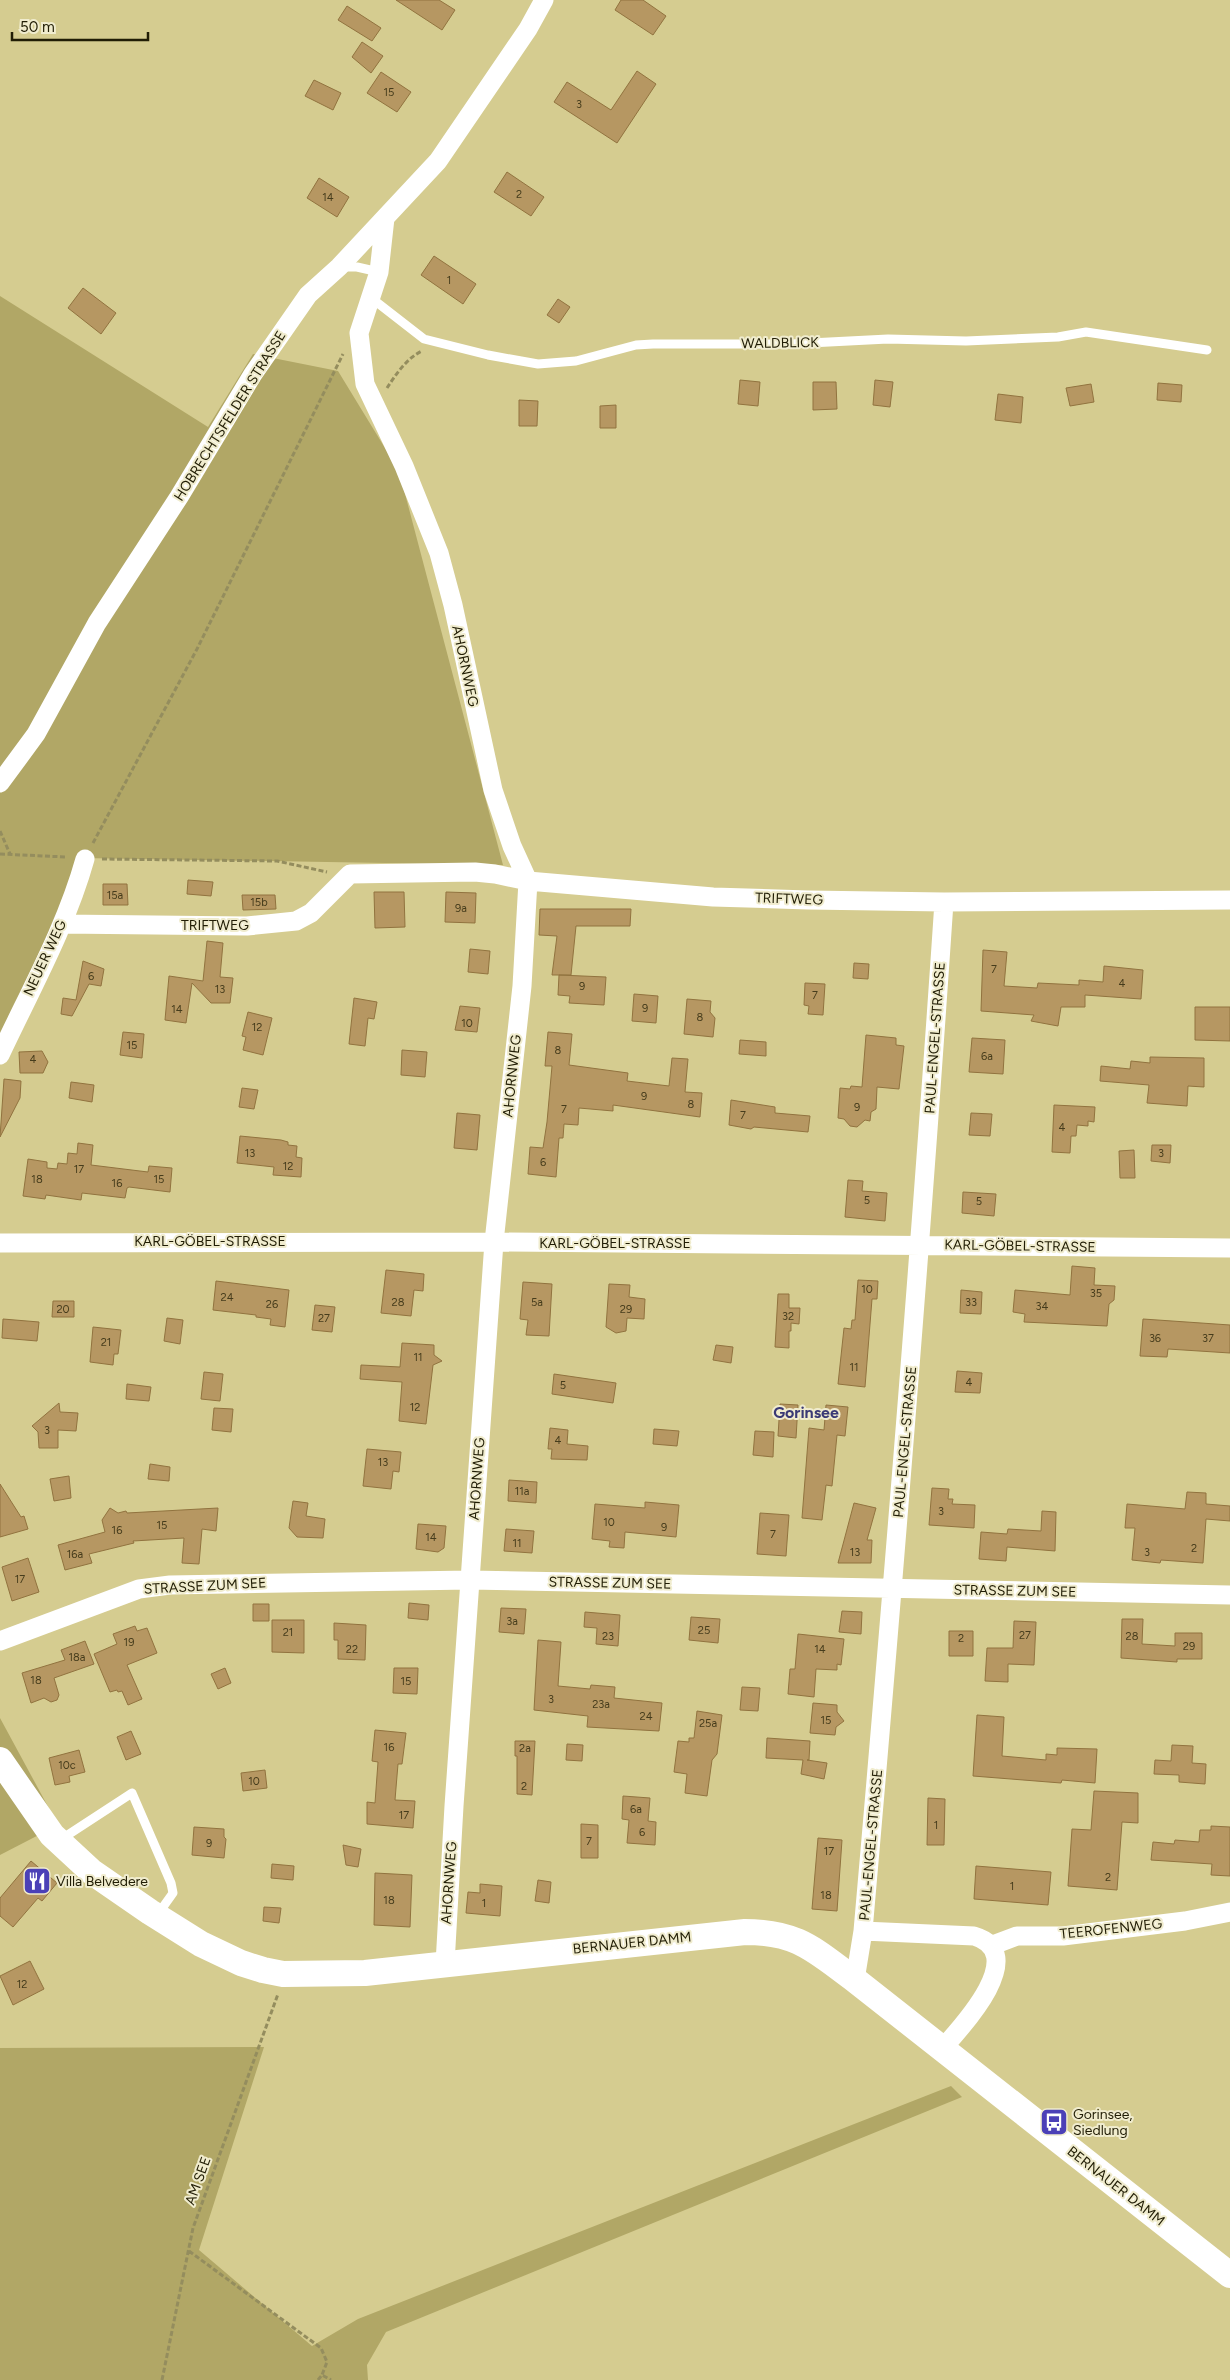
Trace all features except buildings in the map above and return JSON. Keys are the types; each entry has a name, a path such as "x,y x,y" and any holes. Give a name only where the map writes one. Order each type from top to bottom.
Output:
{"main road":[{"name":"BERNAUER DAMM","path":"0,1760 36,1815 58,1841 92,1872 157,1917 201,1944 242,1963 283,1974 365,1973 619,1944 766,1932 787,1935 811,1947 855,1980 941,2050 1230,2275"}],"street":[{"name":"HOBRECHTSFELDER STRASSE","path":"0,783 36,734 97,622 179,497 253,374 308,295 339,267 438,161 528,29 544,0"},
{"name":"AHORNWEG","path":"385,218 379,272 359,333 365,384 404,466 439,553 453,605 493,790 512,846 528,881 522,986 494,1242 454,1806 446,1964"},
{"name":"NEUER WEG","path":"0,1054 62,924 76,890 85,859"},
{"name":"TRIFTWEG","path":"62,924 247,926 296,921 311,912 350,874 475,872 528,881 713,897 944,902 1230,900"},
{"name":"PAUL-ENGEL-STRASSE","path":"855,1980 863,1931 893,1588 921,1245 944,902"},
{"name":"KARL-GÖBEL-STRASSE","path":"0,1243 494,1242 1230,1248"},
{"name":"STRASSE ZUM SEE","path":"0,1641 139,1588 170,1585 470,1580 1230,1595"},
{"name":"TEEROFENWEG","path":"993,1945 1017,1936 1063,1936 1185,1921 1230,1912"},
{"path":"863,1931 974,1936 985,1939 993,1945 996,1956 994,1975 975,2008 941,2050"}],"lane":[{"path":"339,267 356,266 379,272"},
{"name":"WALDBLICK","path":"370,297 424,338 538,364 576,361 636,345 653,344 790,344 888,339 966,341 1058,337 1086,332 1207,350"},
{"path":"58,1841 132,1793 171,1883 173,1893 157,1917"}],"path":[{"path":"85,859 197,649 351,338 359,333"},
{"path":"376,405 396,375 414,355 441,343"},
{"path":"0,831 10,854"},
{"path":"0,854 85,859 276,861 327,872 350,874"},
{"name":"AM SEE","path":"162,2380 193,2228 278,1996"},
{"path":"189,2251 321,2348 326,2362 322,2376 318,2380"},
{"path":"322,2376 331,2380"}],"shaded area":[{"path":"0,296 208,427 253,354 338,371 399,471 503,865 81,858 0,1049"},
{"path":"0,1718 58,1825 0,1855"},
{"path":"264,2047 199,2250 312,2346 358,2319 951,2086 962,2097 386,2332 367,2365 368,2380 0,2380 0,2048"}],"place":[{"name":"Villa Belvedere","path":"37,1881"},
{"name":"Gorinsee, Siedlung","path":"1054,2122"}],"district":[{"name":"Gorinsee","path":"806,1412"}]}
